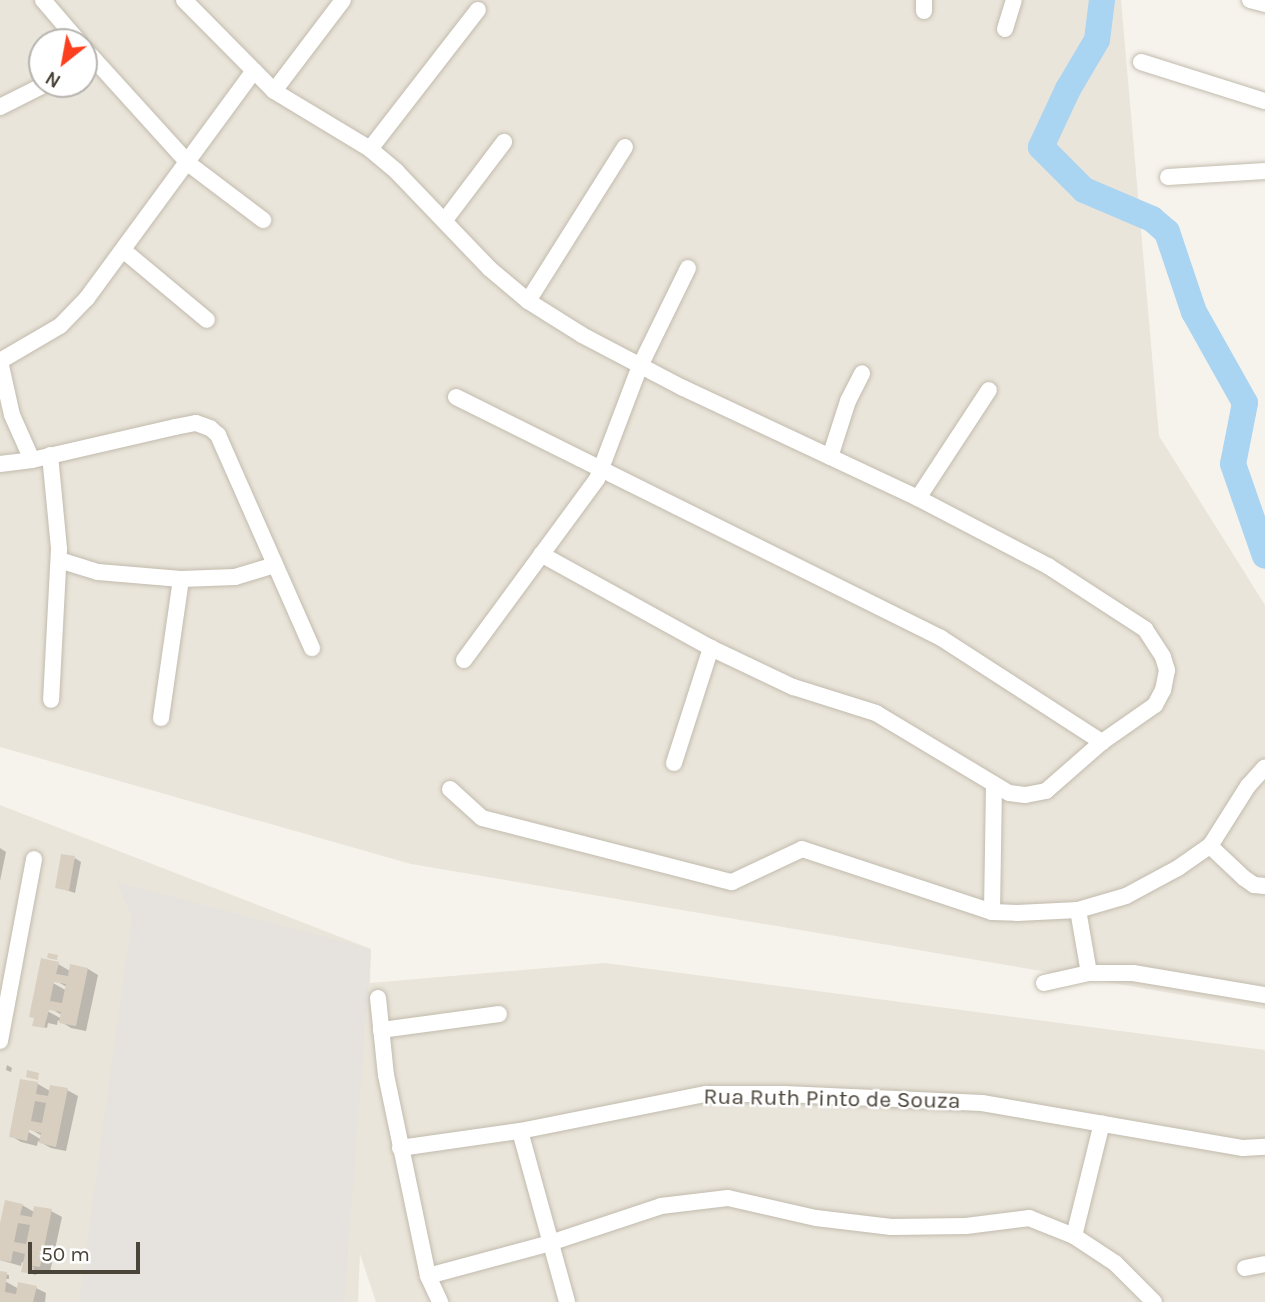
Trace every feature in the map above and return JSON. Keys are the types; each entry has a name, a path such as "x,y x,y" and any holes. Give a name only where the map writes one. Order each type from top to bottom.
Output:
{"street":[{"path":"43,0 67,28"},
{"path":"184,0 274,91 370,149 397,172 490,269 528,301 640,366 918,498 1048,566 1144,629 1155,642 1167,670 1163,690 1155,705 1102,742 1045,791 1025,795 1009,793 876,713 793,687 712,648 541,554"},
{"path":"274,91 342,0"},
{"path":"1004,29 1014,0"},
{"path":"1250,0 1265,4"},
{"path":"370,149 478,10"},
{"path":"1141,62 1265,101"},
{"path":"98,69 189,164 263,220"},
{"path":"32,460 12,415 0,361 60,326 87,298 189,164 254,71"},
{"path":"0,107 28,93"},
{"path":"444,220 504,142"},
{"path":"528,301 625,147"},
{"path":"1168,177 1265,171"},
{"path":"123,250 207,320"},
{"path":"464,660 597,479 640,366 688,268"},
{"path":"830,457 848,401 862,373"},
{"path":"918,498 989,390"},
{"path":"456,397 941,638 1102,742"},
{"path":"0,464 32,460 175,426 204,424 218,435 312,648"},
{"path":"50,455 59,559 51,699"},
{"path":"59,559 98,572 181,579 235,577 275,565"},
{"path":"161,718 181,579"},
{"path":"674,763 712,648"},
{"path":"450,789 482,818 732,882 802,849 992,912 1078,910 1126,895 1178,868 1210,846 1248,786 1265,767"},
{"path":"992,912 994,785"},
{"path":"1210,846 1244,878 1254,885 1265,886"},
{"path":"0,1041 34,859"},
{"path":"1078,910 1089,973"},
{"path":"1044,983 1089,973 1133,973 1265,995"},
{"path":"378,999 386,1075 400,1148 428,1276 440,1302"},
{"path":"381,1030 499,1014"},
{"name":"Rua Ruth Pinto de Souza","path":"400,1148 520,1130 658,1102 719,1094 982,1103 1243,1148 1265,1147"},
{"path":"1074,1236 1102,1124"},
{"path":"520,1130 567,1302"},
{"path":"428,1276 550,1242 661,1206 690,1200 728,1198 816,1218 891,1227 966,1226 1029,1219 1074,1236 1115,1264 1154,1302"},
{"path":"1245,1268 1265,1264"}],"shaded area":[{"path":"0,0 1121,0 1159,436 1265,605 1265,1009 411,864 0,747"},
{"path":"0,805 371,949 370,983 605,963 1265,1050 1265,1302 376,1302 360,1254 358,1302 0,1302"},
{"path":"116,882 371,949 344,1302 79,1302 132,916"}],"building":[{"path":"61,854 75,856 69,891 55,888"},
{"path":"48,953 58,955 57,960 47,958"},
{"path":"41,958 59,962 56,974 68,976 70,964 88,968 76,1026 59,1023 61,1012 49,1010 44,1028 32,1026 34,1018 29,1017","holes":["54,982 66,984 62,1003 50,1001"]},
{"path":"27,1070 39,1073 38,1080 26,1077"},
{"path":"20,1079 38,1082 36,1094 48,1096 50,1085 68,1088 56,1147 39,1143 41,1133 29,1130 27,1141 9,1137","holes":["35,1101 46,1103 42,1123 31,1121"]},
{"path":"5,1200 23,1204 20,1215 32,1217 34,1206 52,1209 40,1267 27,1265 34,1267 33,1274 21,1272 25,1254 13,1251 11,1262 0,1260 0,1223","holes":["18,1223 30,1225 26,1244 14,1242"]},
{"path":"0,1271 7,1272 5,1292 16,1294 18,1282 37,1286 33,1302 0,1302"}],"waterway":[{"path":"1102,0 1097,40 1068,89 1041,147 1084,190 1152,219 1167,232 1194,312 1245,403 1233,464 1265,556"}]}
